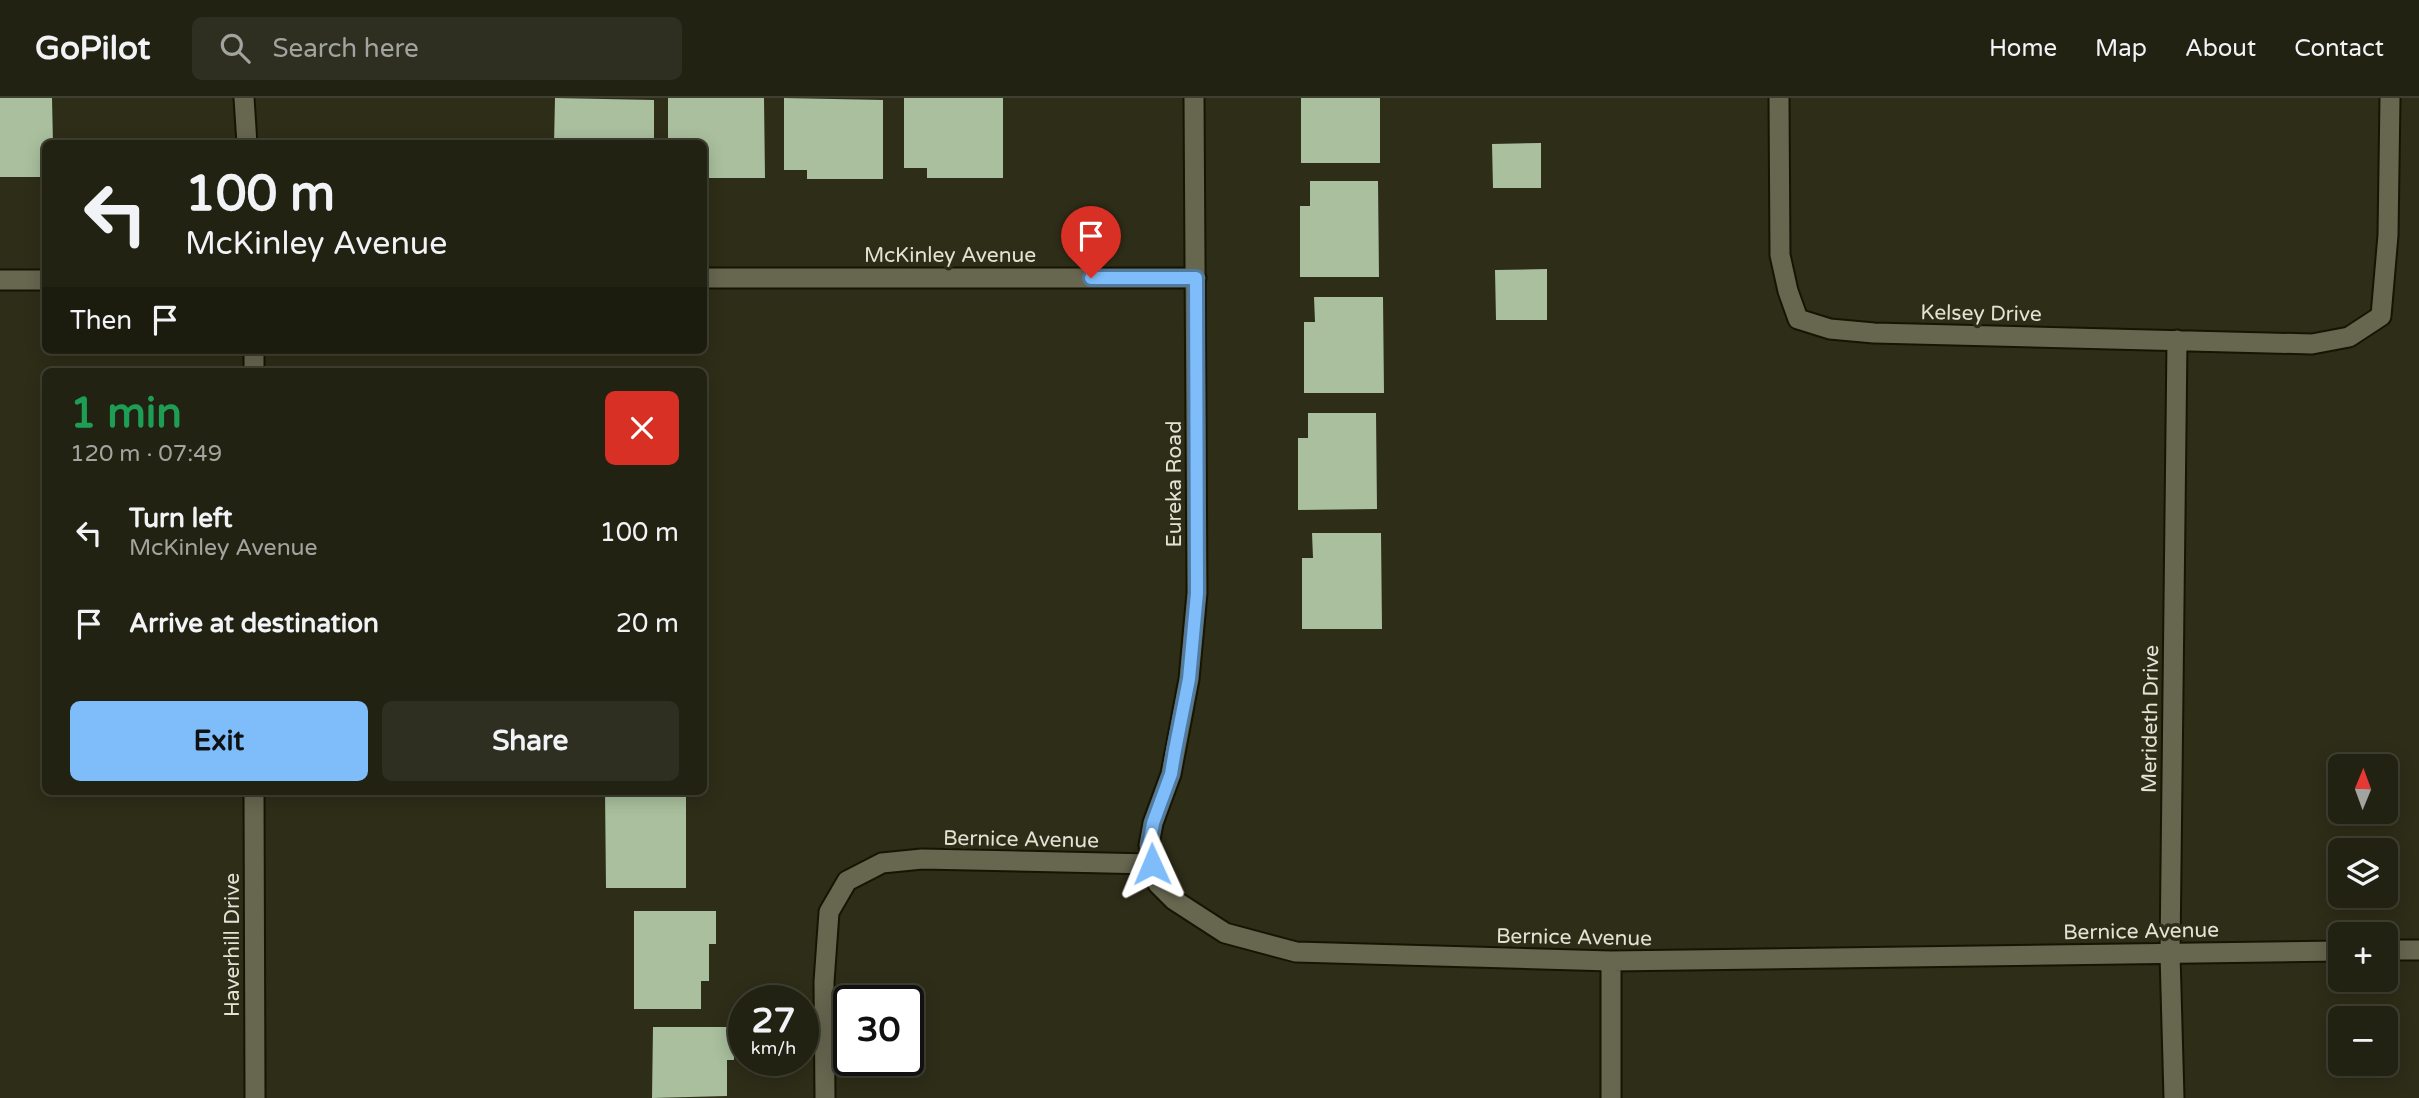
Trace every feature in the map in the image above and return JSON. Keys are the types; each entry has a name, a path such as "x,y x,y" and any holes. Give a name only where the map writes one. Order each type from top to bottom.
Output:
{"street":[{"path":"244,98 247,140"},
{"name":"Eureka Road","path":"1152,864 1149,845 1153,823 1173,760 1189,679 1197,593 1194,98"},
{"name":"Kelsey Drive","path":"1779,98 1780,255 1798,319 1830,329 1874,333 2312,344 2349,337 2381,316 2389,235 2390,98"},
{"name":"McKinley Avenue","path":"707,278 1196,278"},
{"path":"0,280 42,280"},
{"name":"Merideth Drive","path":"2174,1098 2170,954 2177,340"},
{"name":"Haverhill Drive","path":"254,795 255,1098"},
{"name":"Bernice Avenue","path":"825,1098 824,982 830,912 847,881 882,863 922,859 1152,864 1158,884 1174,900 1224,933 1296,953 1611,961 2328,951"},
{"path":"2398,950 2419,950"},
{"path":"1611,961 1611,1098"}],"building":[{"path":"0,98 52,98 53,140 42,140 42,177 0,177"},
{"path":"555,98 654,100 654,140 554,140"},
{"path":"668,98 764,98 765,178 707,178 707,140 668,140"},
{"path":"784,98 883,100 883,179 807,179 807,170 784,170"},
{"path":"904,98 1003,98 1003,178 927,178 927,168 904,168"},
{"path":"1301,98 1380,98 1380,163 1301,163"},
{"path":"1541,143 1541,188 1493,188 1492,144"},
{"path":"1310,181 1378,181 1379,277 1300,277 1300,206 1310,206"},
{"path":"1547,269 1547,320 1496,320 1495,270"},
{"path":"1314,297 1383,297 1384,393 1304,393 1304,322 1315,322"},
{"path":"1308,413 1376,413 1377,509 1298,510 1298,438 1308,438"},
{"path":"1312,533 1381,533 1382,629 1302,629 1302,558 1313,558"},
{"path":"605,795 686,795 686,888 606,888"},
{"path":"634,911 716,911 716,944 709,944 709,981 701,981 701,1009 634,1009"},
{"path":"653,1027 728,1027 727,1096 652,1098"}],"route":[{"path":"1091,278 1196,278 1197,593 1189,679 1171,774 1153,823 1149,845 1152,864"}]}
